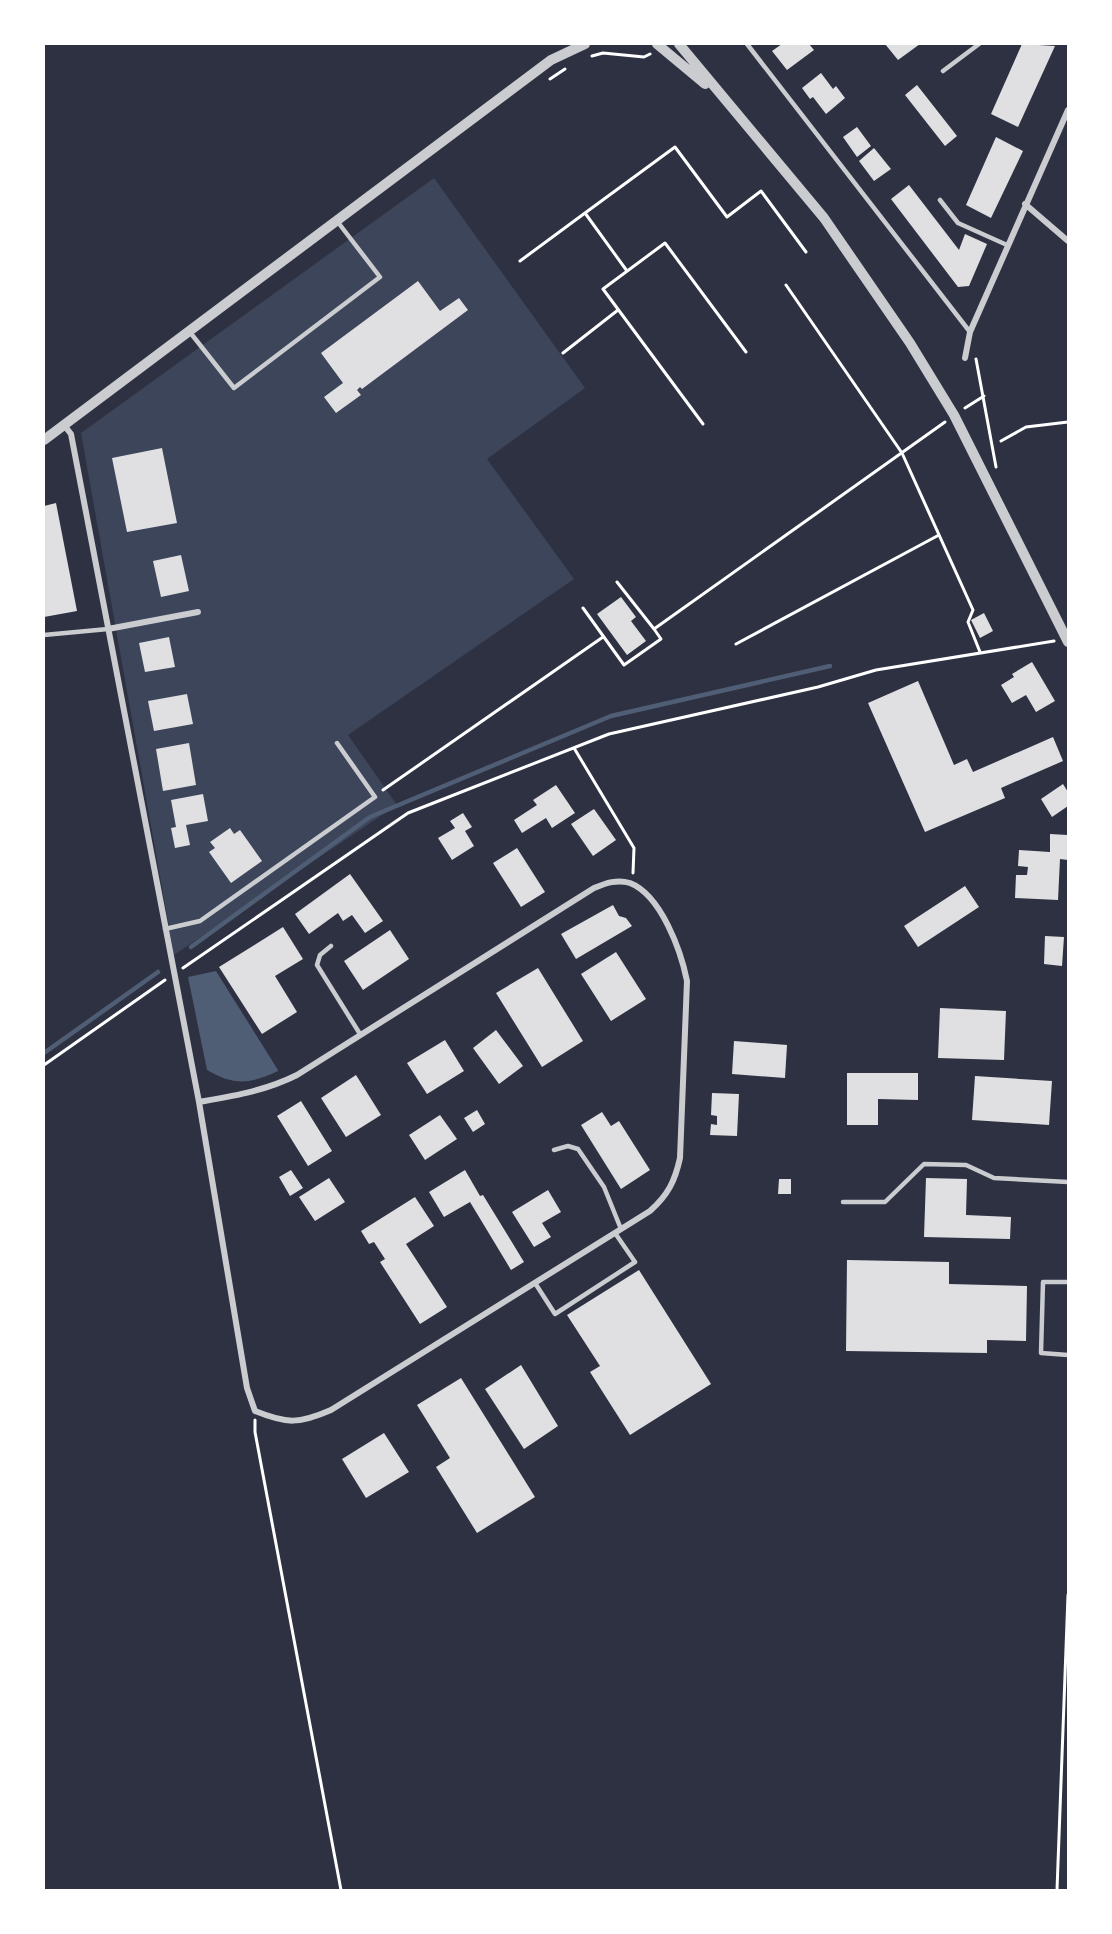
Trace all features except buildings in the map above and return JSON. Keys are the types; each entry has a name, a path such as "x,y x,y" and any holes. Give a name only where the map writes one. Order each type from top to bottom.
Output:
{"street":[{"path":"551,60 563,44"},
{"path":"44,440 551,60 585,44"},
{"path":"657,44 724,99"},
{"path":"680,44 824,218 910,343 954,415 1068,640"},
{"path":"966,358 970,332 1068,110"},
{"path":"1025,204 1068,241"},
{"path":"64,425 71,434 199,1102 247,1388 255,1411 282,1422 308,1420 331,1410 650,1211 665,1197 675,1180 680,1158 687,981 681,952 667,924 646,895 630,884 613,881 594,888 275,1086 199,1102"},
{"path":"108,628 198,612"}],"lane":[{"path":"747,44 970,332"},
{"path":"943,71 979,44"},
{"path":"940,200 958,223 1007,245"},
{"path":"189,331 234,388 380,278 337,220"},
{"path":"44,635 108,628"},
{"path":"165,930 200,921 375,797 337,743"},
{"path":"331,946 320,955 317,965 360,1035"},
{"path":"535,1283 555,1314 635,1262 618,1231 604,1187 578,1149 568,1146 554,1150"},
{"path":"843,1202 885,1202 924,1164 966,1165 994,1178 1068,1182"},
{"path":"1068,1282 1043,1282 1041,1353 1068,1355"}],"path":[{"path":"520,261 675,147 727,217 761,191 806,252"},
{"path":"585,213 627,271"},
{"path":"703,424 603,289 665,243 746,352"},
{"path":"786,285 902,453 974,610 968,622 980,652"},
{"path":"563,353 618,310"},
{"path":"970,332 997,476"},
{"path":"654,629 945,422"},
{"path":"1001,441 1026,427 1068,422"},
{"path":"736,644 939,535"},
{"path":"583,608 624,665 661,639 617,582"},
{"path":"375,797 603,637"},
{"path":"44,1065 408,813 609,734 818,687 876,669 1068,640"},
{"path":"574,748 634,848 635,863 630,884"},
{"path":"255,1411 255,1432 341,1890"},
{"path":"1057,1890 1068,1595"}],"shaded area":[{"path":"434,178 585,388 487,459 574,579 348,735 397,805 174,955 81,433"},
{"path":"216,971 278,1071 259,1079 234,1081 207,1070 188,977"}],"waterway":[{"path":"191,947 370,817 611,716 830,666"},
{"path":"44,1053 158,972"}]}
